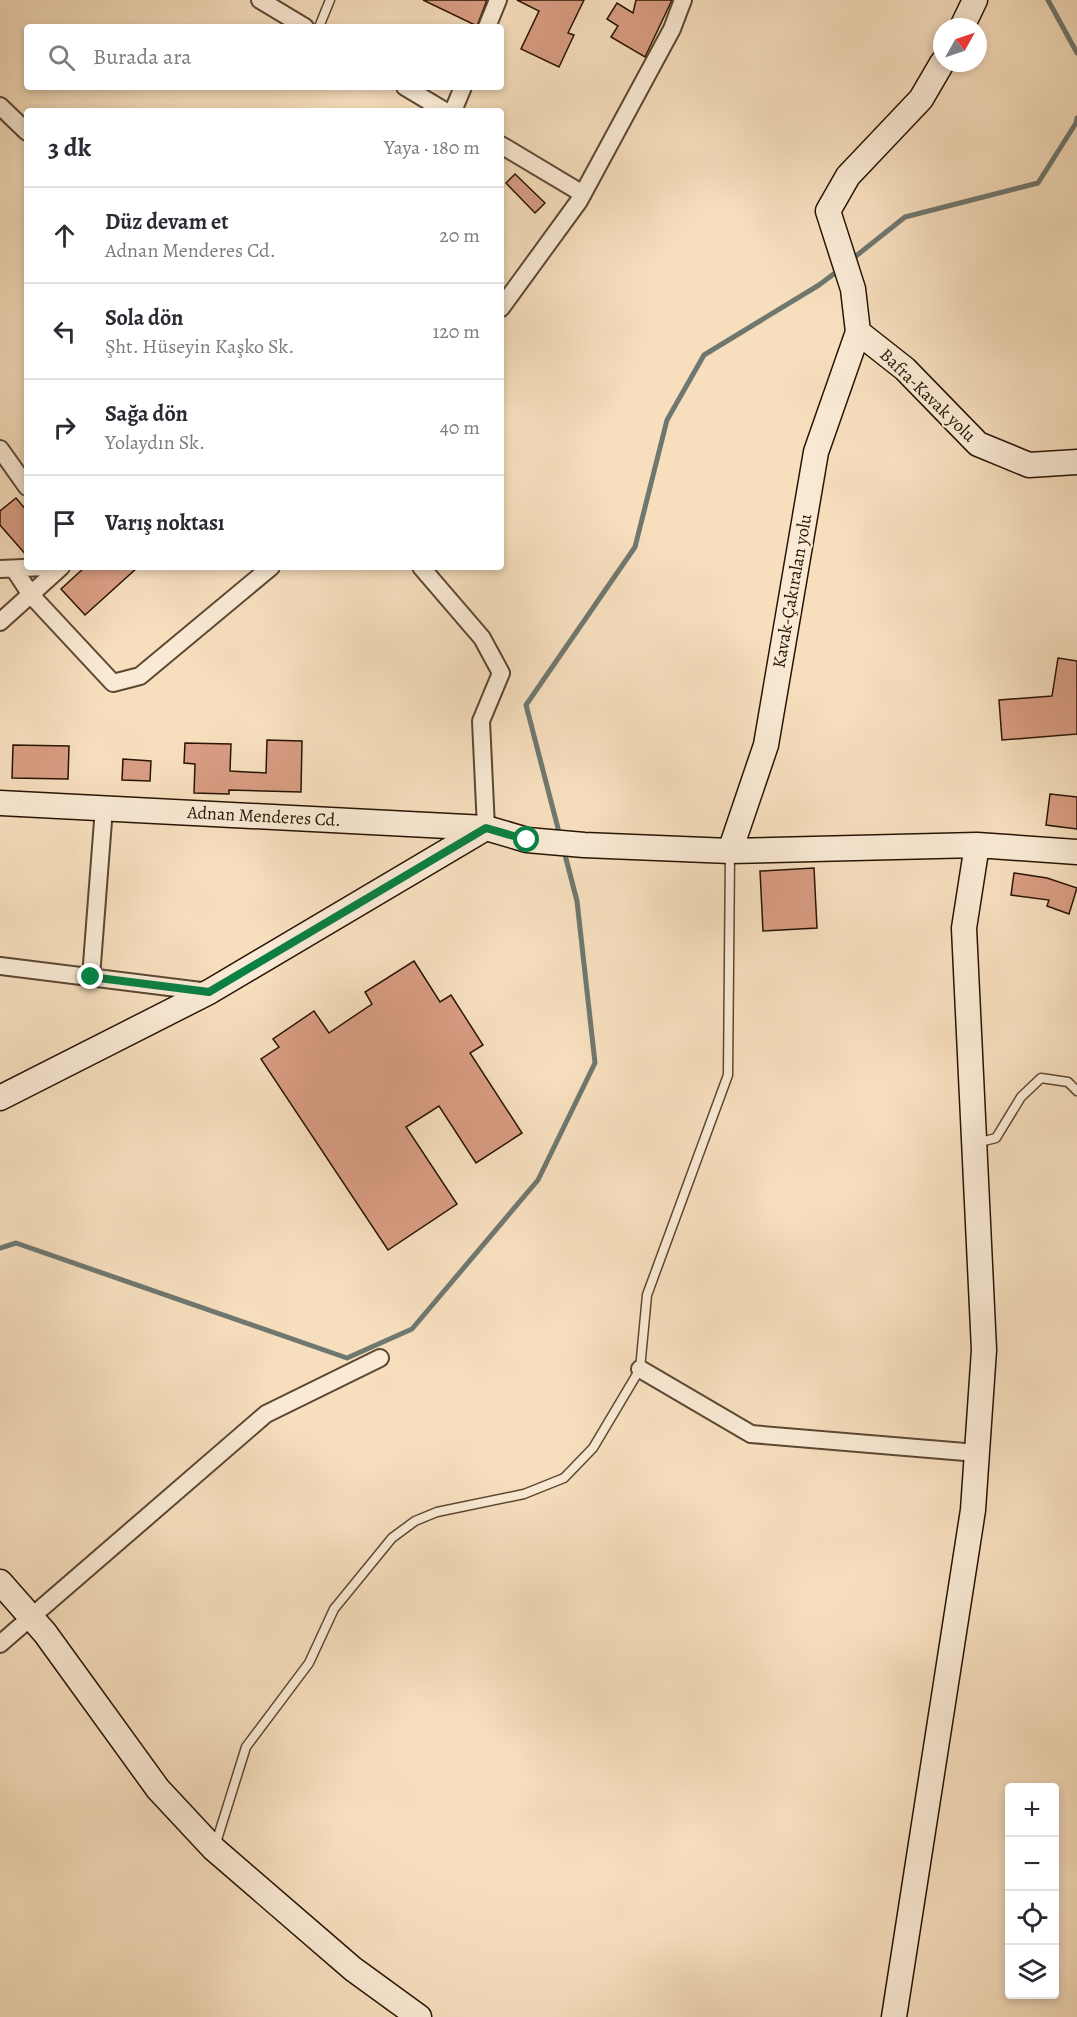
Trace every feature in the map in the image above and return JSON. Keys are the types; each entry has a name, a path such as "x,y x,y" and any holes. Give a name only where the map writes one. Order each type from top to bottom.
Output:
{"street":[{"path":"260,0 300,24"},
{"path":"488,24 498,0"},
{"path":"504,304 583,194 672,29 683,0"},
{"path":"966,18 975,0"},
{"path":"858,332 853,289 834,236 828,211 848,176 921,99 937,72"},
{"path":"410,90 440,108"},
{"path":"454,108 462,90"},
{"path":"0,106 24,129"},
{"path":"504,147 583,194"},
{"name":"Bafra-Kavak yolu","path":"858,332 905,369 978,444 1029,465 1077,462"},
{"name":"Kavak-Çakıralan yolu","path":"729,851 766,745 816,452 858,332"},
{"path":"0,449 24,483"},
{"path":"7,569 24,568"},
{"path":"7,569 113,683 140,676 267,570"},
{"path":"0,622 58,570"},
{"path":"0,1098 209,992 486,828 481,721 501,673 482,638 424,570"},
{"name":"Adnan Menderes Cd.","path":"0,803 486,828 527,840 584,845 729,851 977,845 1077,852"},
{"path":"91,977 104,808"},
{"path":"894,2017 973,1510 984,1350 964,928 977,845"},
{"path":"0,966 209,992"},
{"path":"0,1644 266,1414 380,1358"},
{"path":"640,1369 751,1434 977,1453"},
{"path":"0,1582 32,1618 158,1789 214,1849 353,1969 419,2017"}],"lane":[{"path":"320,24 330,0"},
{"path":"214,1849 246,1747 309,1663 334,1609 392,1538 415,1521 437,1512 524,1494 564,1478 593,1448 640,1369 647,1295 728,1075 729,851"},
{"path":"975,1144 996,1138 1021,1097 1041,1078 1068,1082 1077,1091"}],"building":[{"path":"423,0 487,0 478,24 473,24"},
{"path":"517,0 584,0 568,33 574,35 559,67 521,49 539,11"},
{"path":"636,0 672,0 645,57 611,37 618,26 607,19 617,3 633,13"},
{"path":"515,174 545,203 535,213 506,183"},
{"path":"16,498 24,507 24,553 0,525 0,511"},
{"path":"82,570 135,570 85,615 61,589"},
{"path":"1058,658 1077,661 1077,734 1002,740 999,700 1052,696"},
{"path":"267,740 302,741 301,792 229,790 229,794 194,793 195,764 184,763 185,743 231,744 230,771 266,773"},
{"path":"13,745 69,746 68,779 12,778"},
{"path":"123,759 151,761 150,781 122,780"},
{"path":"1050,794 1077,797 1077,829 1046,825"},
{"path":"814,868 817,928 763,931 760,871"},
{"path":"1014,873 1047,878 1077,888 1069,914 1047,906 1049,900 1011,895"},
{"path":"414,961 440,1002 451,995 483,1045 470,1053 522,1133 476,1163 439,1106 406,1127 457,1204 388,1250 261,1059 279,1047 273,1039 314,1011 329,1033 372,1004 365,992"}],"waterway":[{"path":"1048,0 1077,53"},
{"path":"851,260 905,217 1038,183 1077,118"},
{"path":"560,836 526,705 635,547 667,420 704,355 819,285 839,270"},
{"path":"0,1248 16,1243 347,1358 412,1329 538,1180 595,1063 577,901 564,851"}],"route":[{"path":"91,977 209,992 486,828 527,840"}]}
